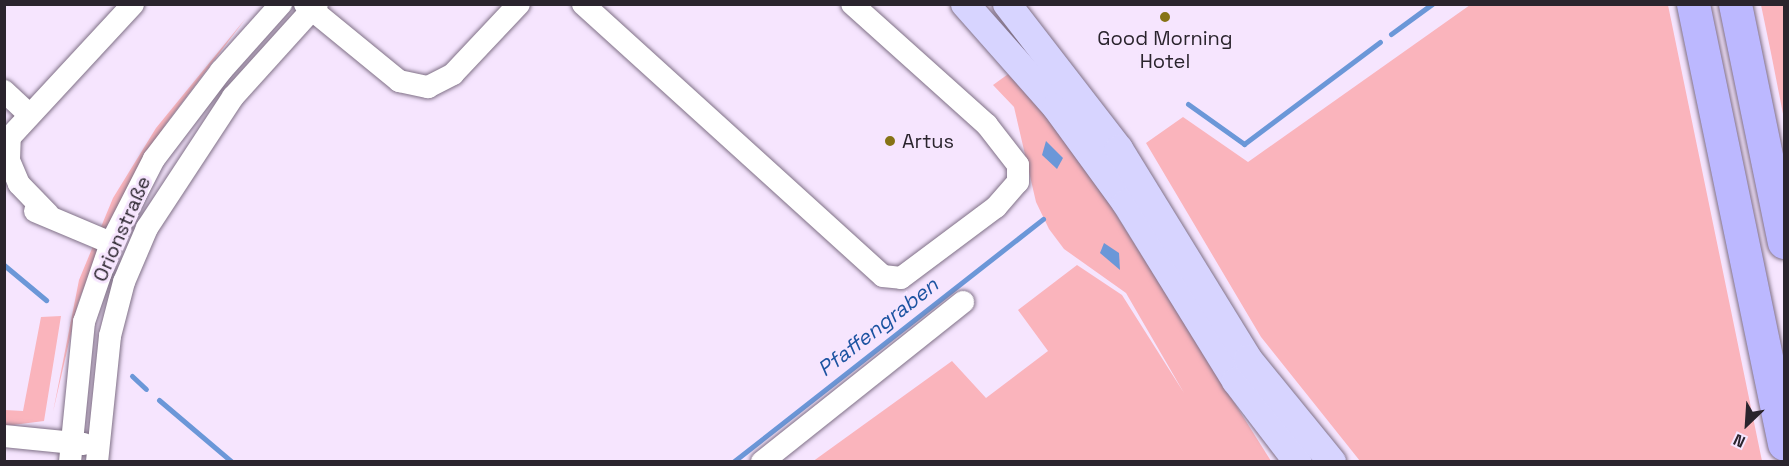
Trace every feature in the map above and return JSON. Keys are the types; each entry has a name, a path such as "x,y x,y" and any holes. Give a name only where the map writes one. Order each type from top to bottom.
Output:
{"highway":[{"path":"1693,4 1785,444"},
{"path":"1735,4 1785,242"}],"main road":[{"path":"965,4 1056,107 1126,203 1236,381 1298,462"},
{"path":"1006,4 1119,149 1248,359 1332,462"}],"street":[{"path":"48,214 19,184 9,160 10,137 133,4"},
{"name":"Orionstraße","path":"70,452 84,322 111,243 154,159 221,71 280,4"},
{"name":"Orionstraße","path":"97,453 110,336 124,282 147,228 232,97 311,7 399,81 428,87 453,74 519,4"},
{"path":"583,4 883,276 901,278 996,207 1018,182 1018,165 987,125 852,4"},
{"path":"4,91 30,115"},
{"path":"4,185 34,211 48,214 111,243"},
{"path":"762,462 963,302"},
{"path":"4,436 70,452 97,453"}],"shaded area":[{"path":"1470,5 1668,5 1762,461 1360,461 1261,337 1146,143 1183,117 1248,162"},
{"path":"1761,5 1784,5 1784,119 1771,53"},
{"path":"246,18 165,125 107,226 78,303 53,412 79,280 113,198 156,128"},
{"path":"1011,72 1078,154 1271,461 812,462 952,361 986,398 1048,351 1018,310 1077,265 1122,295 1184,393 1126,293 1064,249 1049,229 1036,202 1014,107 993,85"},
{"path":"61,316 44,421 5,426 5,410 23,411 41,317"}],"water":[{"path":"1046,141 1063,158 1057,169 1042,155"},
{"path":"1104,243 1119,253 1120,270 1100,253"}],"waterway":[{"name":"Pfaffengraben","path":"1391,34 1432,4"},
{"name":"Pfaffengraben","path":"1188,104 1244,144 1380,42"},
{"name":"Pfaffengraben","path":"733,462 1043,219"},
{"name":"Pfaffengraben","path":"4,265 46,300"},
{"name":"Pfaffengraben","path":"132,376 146,389"},
{"name":"Pfaffengraben","path":"159,400 232,462"}],"place":[{"name":"Good Morning Hotel","path":"1165,17"},
{"name":"Artus","path":"890,141"}]}
